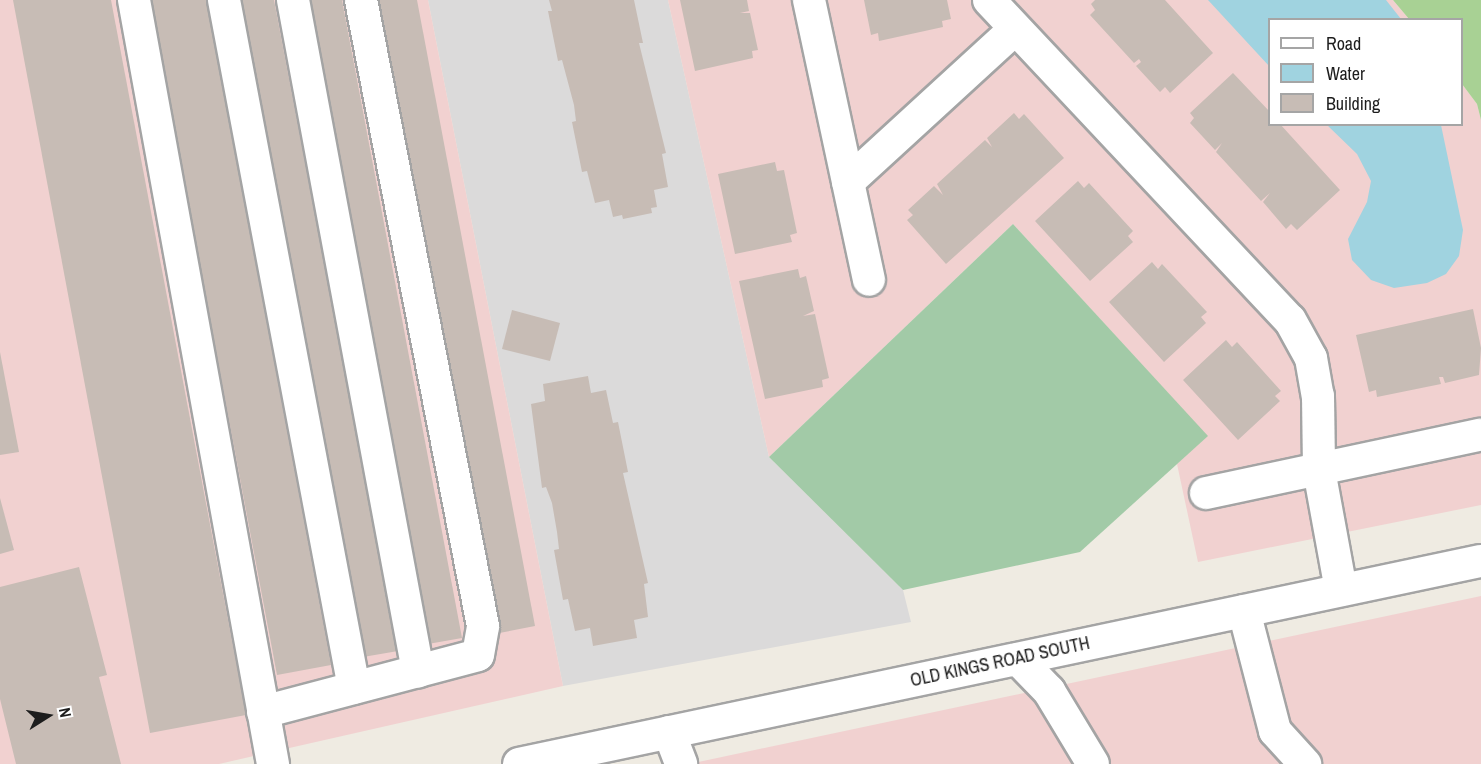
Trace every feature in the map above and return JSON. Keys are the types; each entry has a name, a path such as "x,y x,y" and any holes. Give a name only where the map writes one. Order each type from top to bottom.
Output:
{"street":[{"path":"134,0 273,764"},
{"path":"224,0 354,688"},
{"path":"293,0 418,671"},
{"path":"263,712 478,655 483,626 361,0"},
{"path":"809,0 869,280"},
{"path":"989,0 1014,30 1290,320 1311,358 1318,396 1319,470 1341,590"},
{"path":"848,182 1014,30"},
{"path":"1206,494 1480,435"},
{"name":"OLD KINGS ROAD SOUTH","path":"519,764 1481,561"},
{"path":"1244,611 1275,731 1305,764"},
{"path":"1018,659 1049,691 1093,764"},
{"path":"669,732 681,764"}],"shaded area":[{"path":"0,0 428,0 563,686 219,764 0,764"},
{"path":"428,0 668,0 769,457 903,590 911,622 563,686"},
{"path":"668,0 1393,0 1408,18 1268,18 1268,126 1463,126 1463,85 1477,104 1481,120 1481,505 1198,562 1177,464 1207,436 1013,224 769,457"},
{"path":"1481,596 1481,764 689,764"}],"green space":[{"path":"1393,0 1481,0 1481,120 1477,104 1463,85 1463,18 1408,18"},
{"path":"1013,224 1208,436 1080,552 903,590 769,457"}],"water":[{"path":"1208,0 1386,0 1400,18 1268,18 1268,65"},
{"path":"1328,126 1441,126 1463,230 1459,256 1446,274 1427,283 1394,288 1371,280 1352,260 1348,239 1367,202 1371,181 1357,154"}],"building":[{"path":"13,0 111,0 246,715 150,733"},
{"path":"150,0 206,0 331,665 277,675"},
{"path":"238,0 274,0 398,651 363,657"},
{"path":"306,0 342,0 462,638 428,644"},
{"path":"375,0 417,0 535,626 494,634"},
{"path":"549,0 634,0 643,43 639,43 666,153 662,154 668,187 654,190 657,207 651,208 652,213 623,219 622,215 613,217 609,200 595,203 587,171 582,172 572,122 576,121 574,105 562,60 558,61 548,11 552,11"},
{"path":"680,0 747,0 749,11 740,13 750,13 758,50 752,51 753,58 695,71"},
{"path":"864,0 947,0 951,19 942,21 943,27 879,41 878,33 871,35"},
{"path":"1095,0 1165,0 1213,53 1170,93 1165,87 1160,92 1136,66 1141,62 1139,59 1134,63 1090,15 1095,10 1091,4"},
{"path":"1233,73 1268,110 1268,126 1282,126 1340,190 1297,230 1291,224 1286,229 1263,202 1270,193 1261,201 1216,152 1222,143 1215,150 1190,123 1194,118 1190,113"},
{"path":"1014,113 1019,119 1024,114 1064,158 946,264 907,220 913,215 908,210 934,186 943,195 937,184 985,140 992,147 987,138"},
{"path":"775,162 777,171 784,170 797,233 790,235 792,242 735,254 718,174"},
{"path":"1078,181 1084,188 1089,183 1133,231 1128,236 1133,242 1090,281 1035,221"},
{"path":"1152,262 1158,269 1162,264 1207,312 1201,317 1206,323 1164,362 1109,302"},
{"path":"798,269 800,278 806,276 814,311 803,316 815,314 829,378 822,380 823,387 765,399 739,281"},
{"path":"1473,309 1481,348 1479,375 1445,383 1443,377 1439,377 1441,384 1377,397 1376,390 1369,392 1356,335"},
{"path":"512,310 560,323 550,361 502,349"},
{"path":"1226,340 1232,347 1237,342 1281,391 1275,396 1280,401 1238,440 1183,380"},
{"path":"0,352 19,452 0,455"},
{"path":"588,376 591,393 606,390 613,423 618,422 628,472 623,473 648,583 644,584 648,617 634,620 637,638 593,646 590,628 575,631 568,599 563,600 554,550 559,549 557,532 552,503 546,487 542,488 531,404 545,401 543,384"},
{"path":"0,498 14,550 0,554"},
{"path":"79,567 107,675 99,677 121,764 16,764 0,699 0,587"}]}
